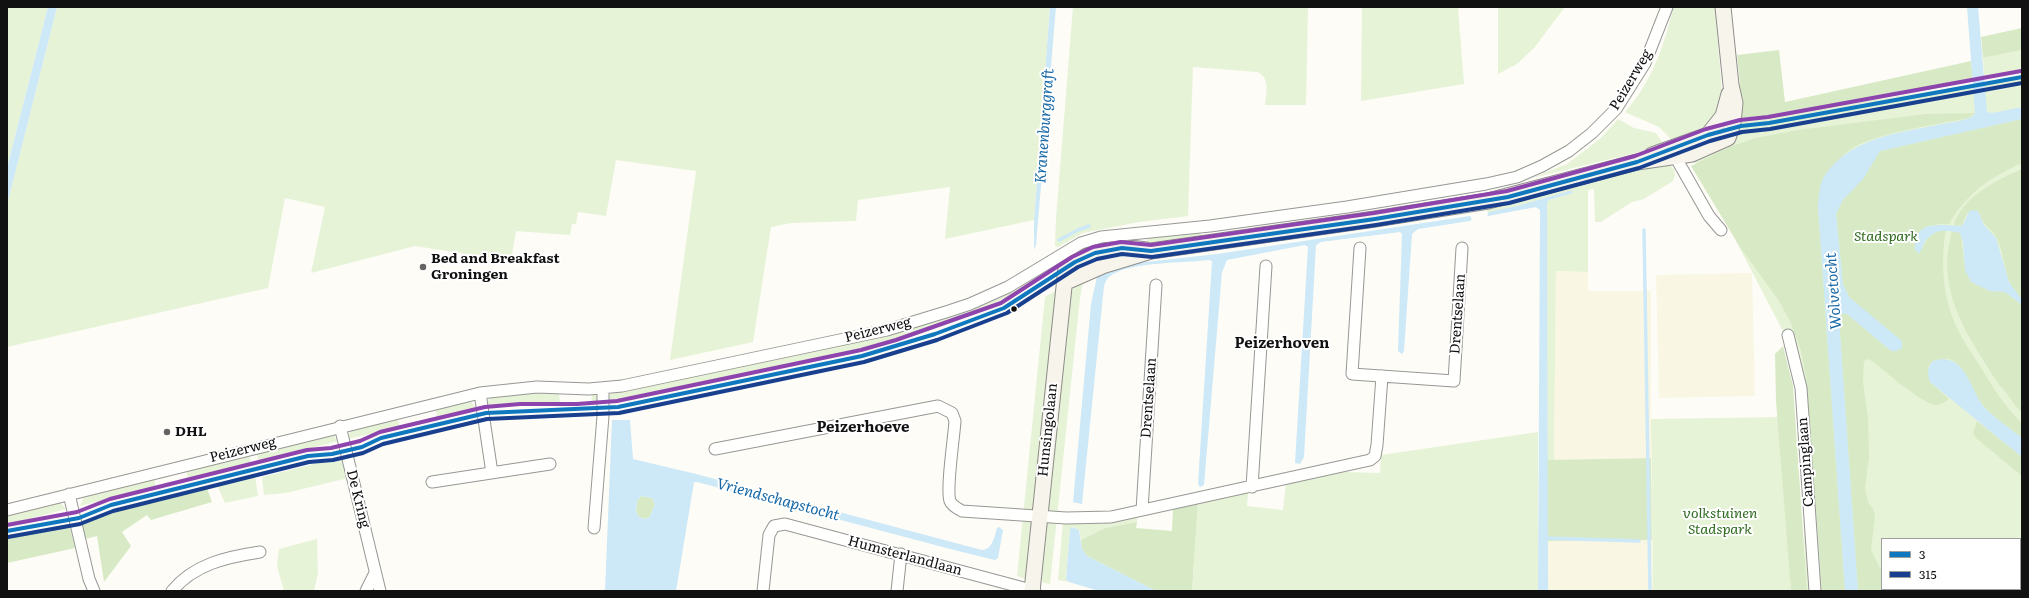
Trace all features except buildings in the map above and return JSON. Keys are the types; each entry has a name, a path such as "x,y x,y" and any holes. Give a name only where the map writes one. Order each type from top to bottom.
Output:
{"street":[{"name":"Peizerweg","path":"7,510 480,392 537,387 603,388 642,383 887,330 970,304 990,296 1090,240 1210,226 1347,207 1486,184 1517,177 1569,152 1592,133 1616,109 1645,63 1667,7"},
{"path":"1210,226 1212,243 1488,201 1673,152 1704,151 1728,138 1735,110 1723,7"},
{"path":"1673,152 1686,179 1709,216 1721,230"},
{"name":"Hunsingolaan","path":"1033,591 1039,516 1065,276 1087,256 1104,251 1122,248 1151,251 1212,243"},
{"name":"Drentselaan","path":"1360,248 1352,374 1454,381 1462,248"},
{"path":"1252,487 1266,266"},
{"name":"Drentselaan","path":"1142,510 1156,285"},
{"name":"Campinglaan","path":"1788,335 1801,388 1815,591"},
{"path":"715,449 938,406 952,413 955,421 949,487 950,500 954,507 962,511 1039,516 1084,518 1110,517 1363,463 1375,456 1382,376"},
{"path":"594,528 603,416 603,388"},
{"path":"480,392 492,473"},
{"name":"De Kring","path":"340,426 380,591"},
{"path":"432,482 550,464"},
{"path":"69,494 88,579 94,591"},
{"name":"Humsterlandlaan","path":"763,591 769,535 774,526 785,524 1033,591"},
{"path":"172,591 188,575 210,564 233,556 260,552"},
{"path":"897,591 900,554"},
{"path":"366,591 376,573"}],"shaded area":[{"path":"1556,271 1588,272 1588,291 1651,291 1651,458 1554,460"},
{"path":"1752,273 1755,396 1659,398 1656,275"},
{"path":"1652,540 1653,591 1548,591 1547,541"}],"green space":[{"path":"7,7 48,7 7,168"},
{"path":"57,7 1050,7 1034,220 945,239 950,187 858,200 856,221 791,223 771,227 753,342 670,360 696,171 616,160 606,216 578,212 576,224 572,224 570,235 516,231 512,255 507,260 415,246 311,273 325,207 285,198 268,288 7,347 7,205"},
{"path":"1073,7 1308,7 1306,105 1265,105 1267,86 1264,78 1257,72 1193,67 1188,216 1139,222 1083,233 1058,247 1055,246"},
{"path":"1362,7 1458,7 1464,84 1361,101"},
{"path":"1498,7 1565,7 1534,48 1517,64 1498,74"},
{"name":"Stadspark","path":"1673,7 1715,7 1723,104 1719,124 2022,77 2022,591 1806,591 1798,360 1689,151 1674,142 1659,127 1625,112 1650,76 1666,35"},
{"path":"2022,28 2022,50 1983,58 1981,37"},
{"path":"1779,50 1785,102 1971,61 1973,79 1915,91 1786,113 1737,124 1737,84 1740,84 1737,55"},
{"path":"2022,50 2022,69 1984,77 1983,58"},
{"path":"1975,113 1969,118 1903,131 1867,141 1853,148 1844,155 1841,160 1818,207 1845,591 1822,591 1806,377 1801,351 1790,321 1779,301 1740,247 1691,166 1729,147 1756,138 1798,130 1926,114"},
{"path":"1618,119 1634,128 1656,133 1665,146 1532,178 1567,164 1601,138"},
{"path":"2022,119 2022,163 1999,174 1971,195 1949,224 1927,226 1921,251 1930,236 1938,231 1946,229 1943,255 1944,281 1953,318 1958,330 1995,391 2010,411 2022,423 2022,438 1981,403 1974,393 1962,368 1952,360 1944,359 1933,361 1928,367 1930,382 1949,399 1941,404 1935,405 1912,393 1872,361 1867,359 1864,361 1863,382 1868,419 1869,456 1865,489 1868,502 1873,509 1875,516 1871,550 1881,570 1881,590 1930,591 1858,591 1839,318 1842,314 1847,314 1891,351 1845,291 1836,214 1842,202 1865,175 1880,151"},
{"path":"1665,162 1674,169 1675,175 1673,181 1644,199 1632,202 1601,222 1595,222 1594,189 1588,190 1588,272 1556,271 1554,460 1547,460 1547,203 1549,200 1572,193 1488,213 1486,207"},
{"path":"2022,169 2022,300 2016,294 2008,279 2002,253 1996,237 1985,224 1980,214 1967,213 1962,225 1954,226 1958,216 1972,198 2002,178"},
{"path":"1952,231 1960,233 1961,235 1965,270 1990,291 2005,292 2022,305 2022,413 1999,385 1976,349 1966,331 1951,294 1948,274 1948,253"},
{"path":"1199,233 1202,235 1201,238 1147,244 1147,238"},
{"path":"1038,275 1042,278 1016,293 954,322 875,348 652,396 608,402 608,396 613,392 887,334 926,323 966,310 1004,295"},
{"path":"1084,277 1080,298 1050,584 1044,583 1041,580 1070,295 1075,285"},
{"path":"1057,290 1026,579 1017,576 1045,297"},
{"path":"1783,346 1793,386 1807,591 1791,591 1776,401 1775,354"},
{"path":"531,392 559,393 560,402 591,402 592,394 598,396 601,403 572,405 528,403 486,407 490,397"},
{"path":"467,401 471,402 477,409 402,426 437,417 435,408"},
{"path":"397,417 400,427 348,439 351,430"},
{"name":"volkstuinen Stadspark","path":"1782,417 1791,591 1653,591 1651,419"},
{"path":"1977,421 2022,457 2022,476 1976,438 1973,433"},
{"path":"1538,432 1538,591 1192,591 1198,503 1248,493 1247,506 1283,510 1286,483 1345,472 1380,473 1381,455"},
{"path":"332,434 338,441 259,462 256,452"},
{"path":"249,453 251,464 80,506 84,496 154,477 156,487 188,479 186,469"},
{"path":"1651,458 1652,540 1547,541 1547,460"},
{"path":"343,461 348,478 286,493 264,495 262,477 318,463"},
{"path":"255,476 258,496 225,503 217,485"},
{"path":"207,488 212,502 151,520 147,515 122,532 131,546 104,582 97,536 85,539 81,521"},
{"path":"641,496 652,498 655,504 650,517 645,519 639,517 636,512 637,501"},
{"path":"60,502 66,509 7,525 7,514"},
{"path":"1198,503 1192,591 1156,591 1087,556 1082,549 1081,540 1105,528 1137,522 1136,528 1172,531 1173,508"},
{"path":"1137,516 1137,522 1105,528 1081,540 1079,530 1073,527 1070,529 1066,579 1069,582 1058,580 1063,522"},
{"path":"69,524 75,548 7,563 7,536"},
{"path":"317,539 318,573 314,591 284,591 277,566 279,549"}],"water":[{"path":"48,7 57,7 7,205 7,168"},
{"path":"1050,7 1056,7 1036,245 1034,250 1034,220"},
{"name":"Wolvetocht","path":"1967,7 1978,7 1987,112 1992,113 2022,107 2022,119 1880,151 1863,179 1843,200 1836,214 1843,284 1849,297 1902,341 1902,348 1896,351 1891,351 1847,314 1842,314 1839,318 1858,591 1845,591 1818,207 1820,186 1825,175 1836,163 1861,145 1876,139 1906,131 1960,121 1973,116 1975,113"},
{"path":"1571,190 1573,193 1549,200 1547,203 1548,591 1538,591 1540,210 1536,207 1487,215 1489,212 1517,206"},
{"path":"1971,210 1978,211 1984,225 1996,238 2009,282 2022,300 2022,305 2005,292 1990,291 1971,282 1965,270 1963,242 1960,233 1938,231 1927,239 1919,253 1915,250 1916,240 1919,233 1923,229 1937,225 1961,226"},
{"path":"1470,216 1472,219 1470,221 1418,229 1412,234 1404,351 1402,354 1398,351 1402,234 1400,232 1321,242 1316,245 1304,457 1300,464 1295,463 1308,247 1305,245 1227,260 1222,272 1204,485 1200,487 1198,484 1212,261 1146,265 1122,270 1111,275 1107,279 1104,286 1082,504 1073,502 1091,304 1097,277 1129,264 1217,254"},
{"path":"1942,359 1951,360 1958,365 1968,378 1980,402 1985,408 2022,438 2022,457 1930,382 1928,373 1930,366 1933,361"},
{"name":"Vriendschapstocht","path":"612,420 630,420 633,459 696,474 982,550 991,545 997,528 999,527 1003,530 998,558 995,560 694,482 676,591 605,591","holes":["641,496 652,498 655,504 650,517 645,519 639,517 636,512 637,501"]},
{"path":"1072,527 1079,530 1082,549 1087,556 1156,591 1099,591 1069,582 1066,579 1070,529"}],"waterway":[{"name":"Kranenburggraft","path":"1059,240 1089,226"},
{"path":"1644,230 1650,591"},
{"path":"1543,538 1639,541"}],"transit line":[{"path":"7,525 77,512 110,499 307,450 331,448 360,441 380,432 485,407 520,404 577,404 617,401 861,350 896,340 1001,303 1072,257 1093,247 1121,242 1151,245 1374,213 1507,191 1635,156 1706,129 1740,120 1768,117 2021,71"},
{"name":"3","path":"7,531 79,518 111,505 308,456 332,454 362,447 381,438 486,413 618,407 862,356 935,334 1004,308 1075,262 1095,253 1122,248 1151,251 1375,219 1508,197 1637,162 1708,135 1741,126 1769,123 2022,77"},
{"name":"315","path":"8,537 80,524 113,511 309,462 333,460 363,453 383,444 487,419 619,413 864,362 937,340 1007,313 1078,267 1097,259 1122,254 1152,257 1376,225 1509,203 1639,168 1710,141 1742,132 1770,129 2022,83"}],"place":[{"name":"Bed and Breakfast Groningen","path":"423,267"},
{"name":"DHL","path":"167,432"}],"district":[{"name":"Peizerhoven","path":"1282,344"},
{"name":"Peizerhoeve","path":"863,428"}]}
